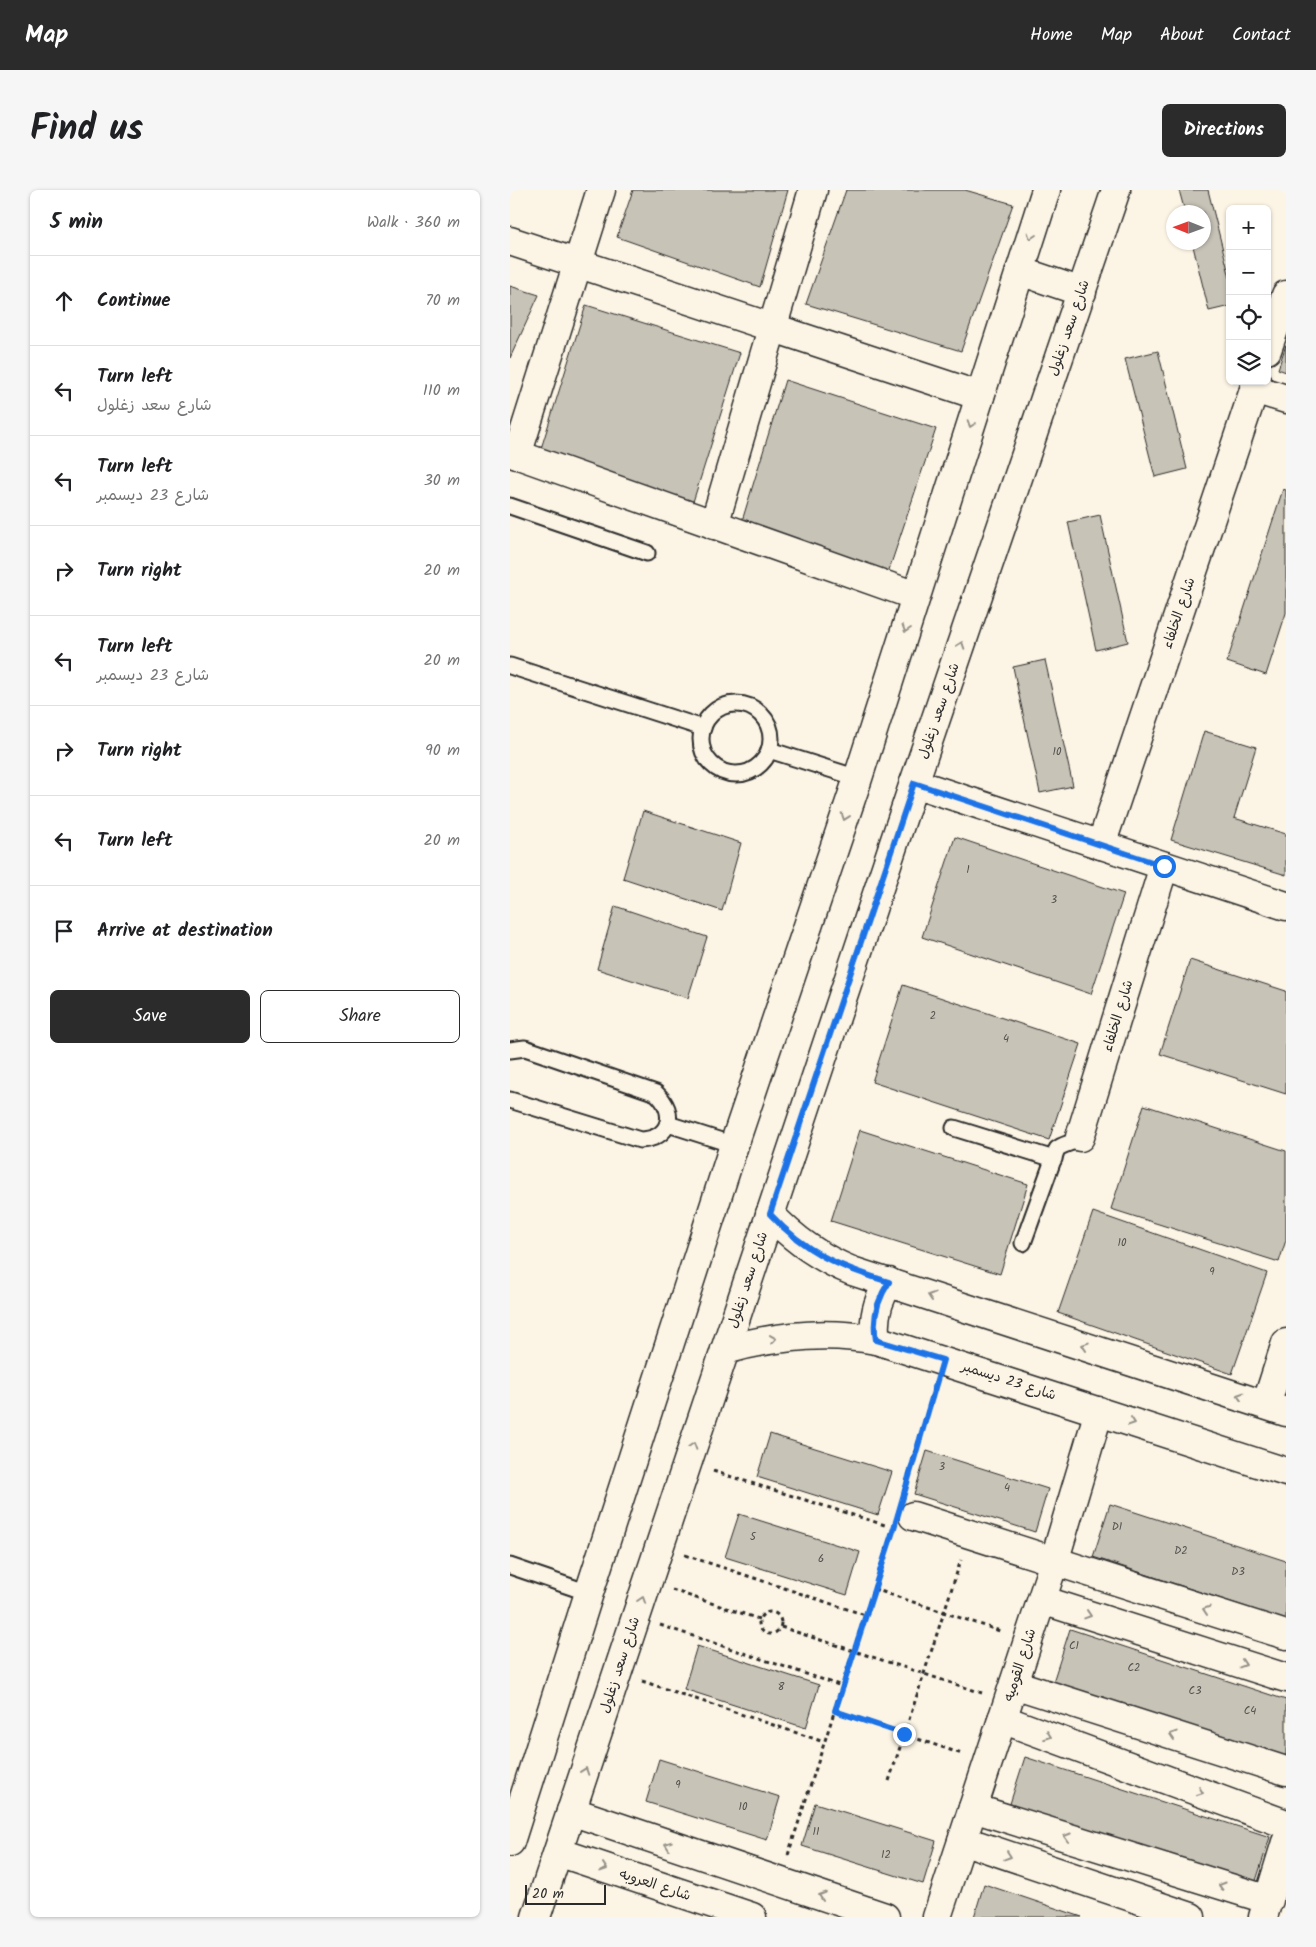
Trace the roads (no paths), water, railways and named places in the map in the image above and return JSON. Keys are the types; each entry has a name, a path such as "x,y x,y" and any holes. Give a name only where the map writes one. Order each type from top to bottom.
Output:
{"street":[{"path":"601,190 513,453 916,596"},
{"path":"714,525 813,190"},
{"path":"510,1842 588,1593 734,1145 858,778 1046,190"},
{"name":"شارع سعد زغلول","path":"536,1917 914,783 1116,190"},
{"path":"510,241 980,396"},
{"path":"1020,271 1082,292"},
{"path":"1270,340 1286,295"},
{"path":"1255,385 1286,399"},
{"name":"شارع الخلفاء","path":"1100,845 1255,385"},
{"path":"914,783 1286,906"},
{"name":"شارع الخلفاء","path":"1080,1137 1164,866"},
{"path":"770,1214 789,1233 816,1254 852,1271 1276,1408 1286,1343"},
{"path":"876,1340 874,1330 877,1305 889,1282"},
{"name":"شارع 23 ديسمبر","path":"725,1350 760,1340 796,1336 829,1334 876,1340 1286,1472"},
{"name":"شارع القوميه","path":"937,1917 1042,1600 1099,1411"},
{"path":"908,1504 969,1534 1286,1635"},
{"path":"1042,1600 1286,1678"},
{"path":"1008,1701 1286,1771"},
{"path":"1008,1701 1286,1824"},
{"path":"973,1808 1266,1909 1286,1842"},
{"path":"571,1811 885,1917"},
{"path":"962,1840 1191,1917"},
{"name":"شارع العروبه","path":"558,1852 752,1917"}],"lane":[{"path":"510,506 647,553"},
{"path":"510,666 702,728"},
{"path":"736,704 747,706 757,711 767,724 771,739 769,750 764,760 756,768 741,773 725,772 707,759 702,744 702,728 715,710 736,704"},
{"path":"769,750 858,778"},
{"path":"510,1050 525,1048 656,1093 664,1101 669,1112 668,1124 661,1134 651,1140 640,1140 510,1100"},
{"path":"668,1124 734,1145"},
{"path":"954,1128 1054,1159"},
{"path":"1023,1243 1060,1147 1074,1143 1080,1137"},
{"path":"510,1566 588,1593"}]}
